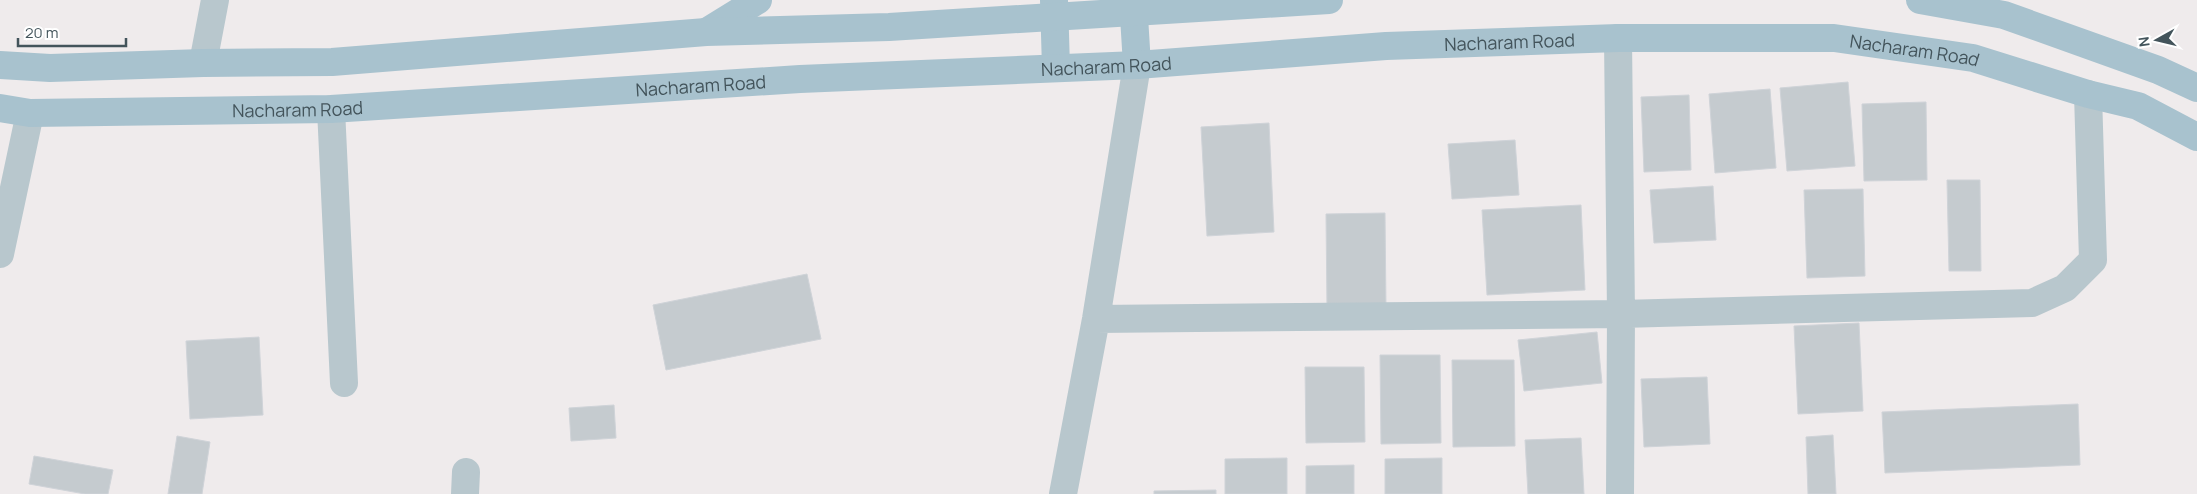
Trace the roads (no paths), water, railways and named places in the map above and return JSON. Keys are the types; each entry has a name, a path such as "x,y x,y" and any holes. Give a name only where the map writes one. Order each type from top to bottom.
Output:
{"main road":[{"path":"706,32 758,0"},
{"path":"0,65 50,68 203,63 332,62 706,32 889,27 1054,9 1329,0"},
{"path":"1920,0 2004,15 2158,70 2197,88"},
{"path":"1133,7 1137,64"},
{"path":"1054,9 1056,68"},
{"name":"Nacharam Road","path":"0,108 30,113 331,109 800,79 1137,64 1386,46 1618,38 1834,38 1973,58 2088,94 2138,106 2197,137"}],"street":[{"path":"203,63 215,0"},
{"path":"1618,38 1621,314 1620,494"},
{"path":"1063,494 1096,319 1137,64"},
{"path":"1096,319 1621,314 2032,303 2065,288 2093,260 2088,94"},
{"path":"331,109 344,383"},
{"path":"0,254 30,113"}]}
